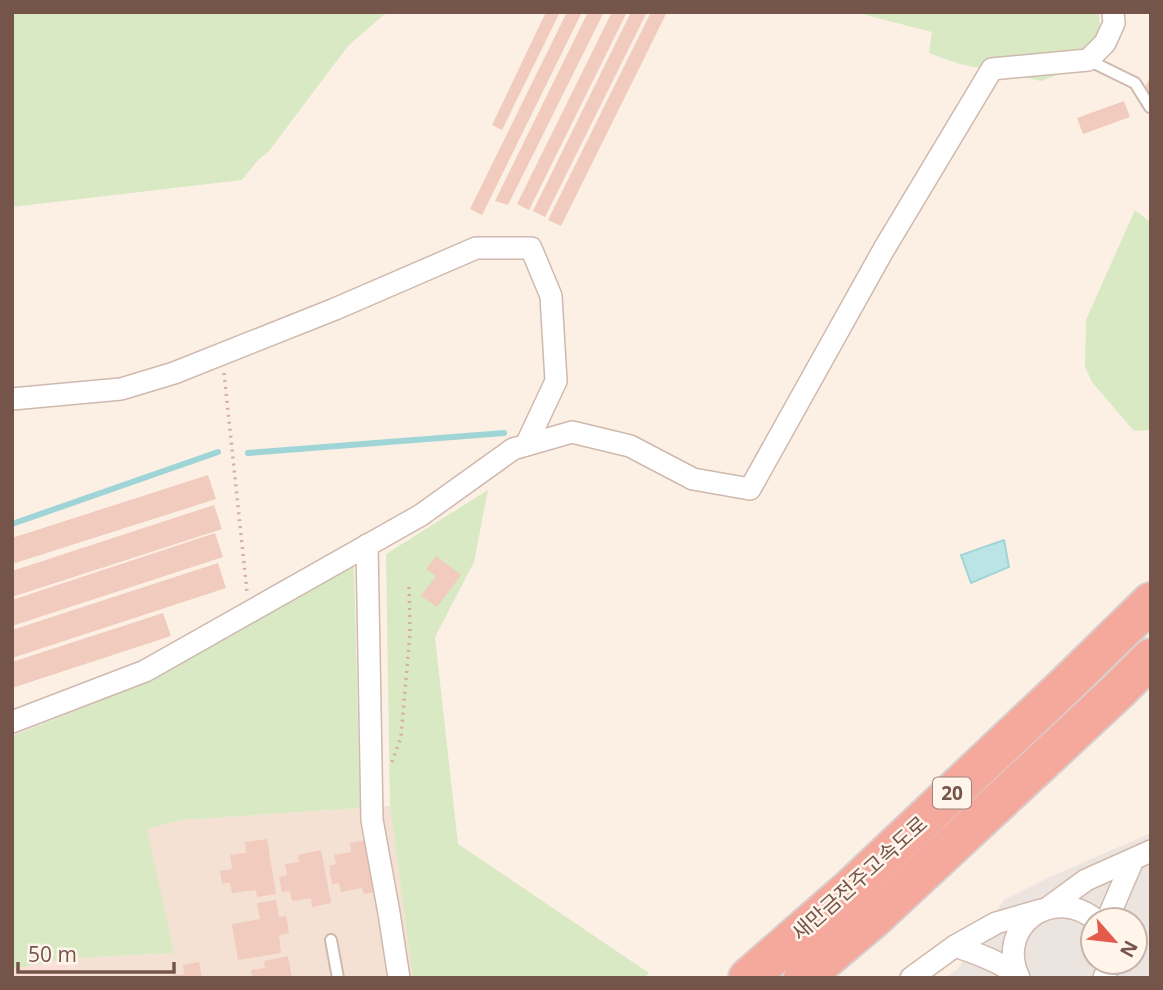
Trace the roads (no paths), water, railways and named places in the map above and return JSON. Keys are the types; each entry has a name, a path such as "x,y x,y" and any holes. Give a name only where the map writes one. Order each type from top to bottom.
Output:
{"highway":[{"name":"새만금전주고속도로","path":"748,978 861,879 1151,602"},
{"name":"새만금전주고속도로","path":"803,978 873,919 1151,658"}],"street":[{"path":"12,722 145,671 421,515 513,449 572,432 630,446 692,479 750,489 884,249 992,69 1088,60 1105,43 1114,23 1113,12"},
{"path":"12,399 121,388 174,373 335,309 476,248 531,248 551,296 556,381 526,445"},
{"path":"367,545 372,820 399,978"},
{"path":"1018,976 1013,950 1022,927 1031,917 1086,880 1142,856"},
{"path":"1115,906 1142,856"},
{"path":"911,978 955,946 996,923 1061,906 1079,910"},
{"path":"955,946 1004,965 1018,976"}],"lane":[{"path":"1088,60 1135,83 1150,107"},
{"path":"331,940 338,978"}],"water":[{"path":"1004,540 1009,567 971,583 961,555"}],"waterway":[{"path":"248,453 504,433"},
{"path":"12,524 218,452"}]}
